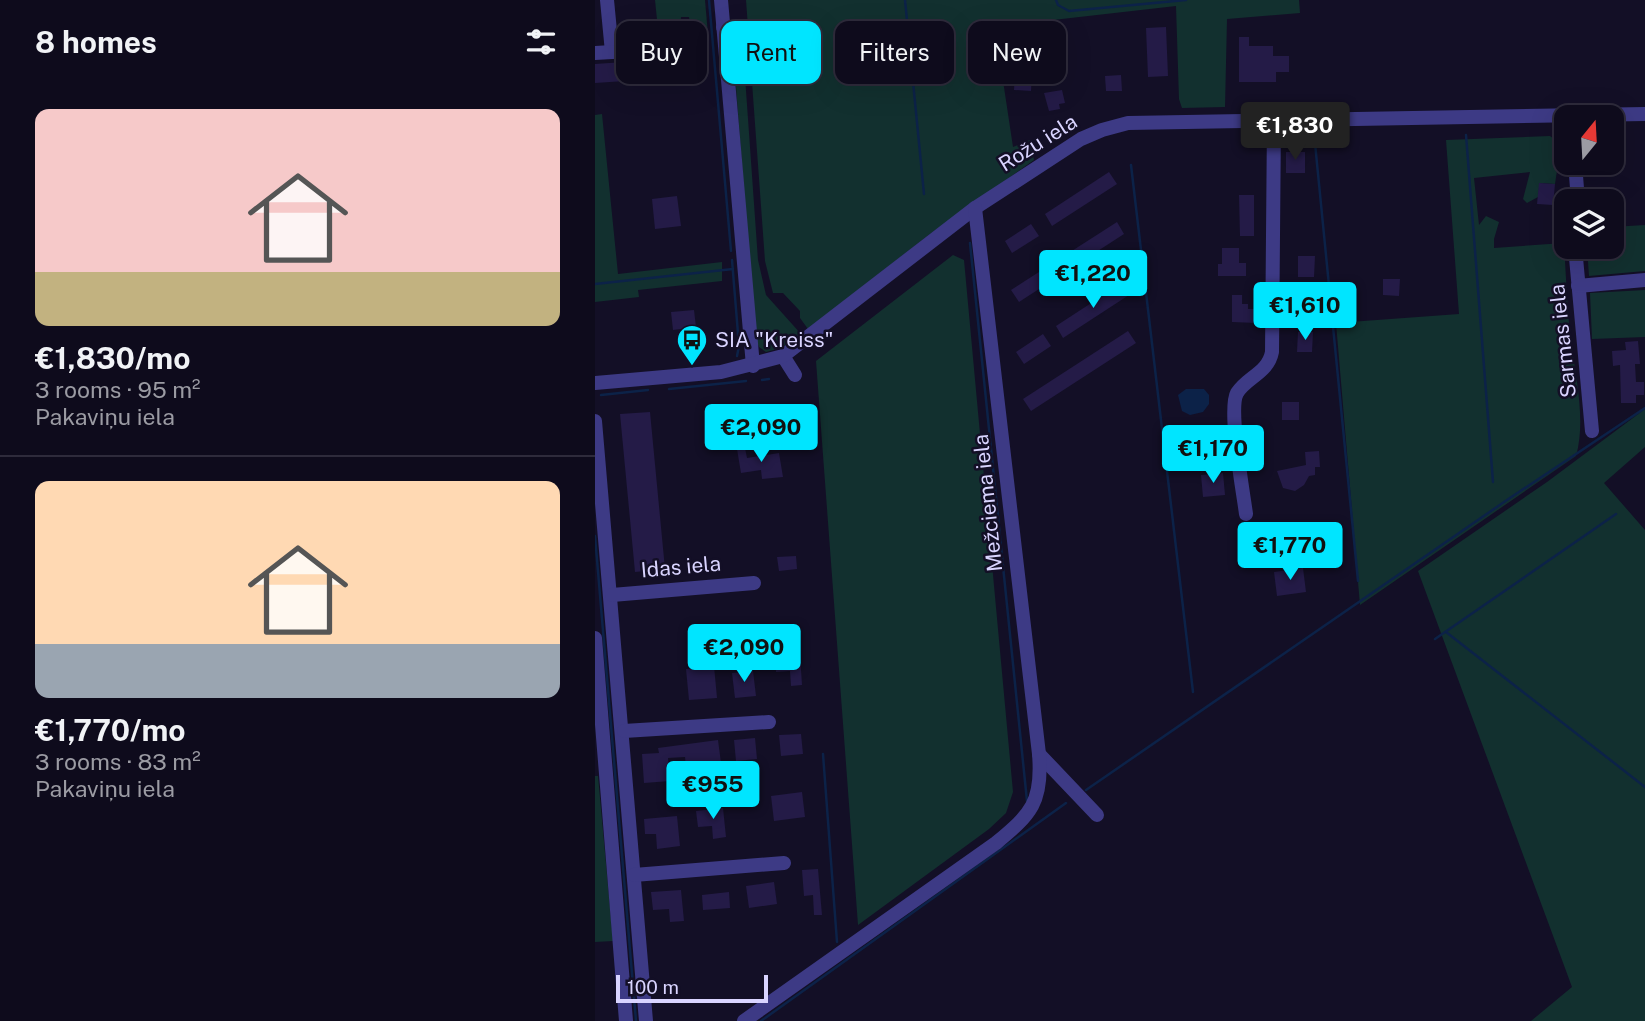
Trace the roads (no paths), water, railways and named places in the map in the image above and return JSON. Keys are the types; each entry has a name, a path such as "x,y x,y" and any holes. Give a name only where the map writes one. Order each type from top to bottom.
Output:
{"street":[{"path":"607,0 612,52"},
{"path":"721,0 723,21"},
{"path":"595,53 616,52"},
{"path":"728,84 753,366"},
{"name":"Rožu iela","path":"1624,114 1645,114"},
{"name":"Rožu iela","path":"595,383 721,372 753,366 783,356 975,208 1063,150 1102,130 1128,123 1554,115"},
{"path":"1246,514 1233,405 1241,387 1266,367 1272,352 1274,119"},
{"name":"Mežciema iela","path":"744,1021 996,843 1032,810 1039,792 1039,754 975,208"},
{"name":"Sarmas iela","path":"1576,259 1592,431"},
{"path":"1578,286 1645,280"},
{"path":"783,356 795,375"},
{"name":"Idas iela","path":"595,421 624,731 646,1021"},
{"name":"Idas iela","path":"612,595 754,583"},
{"path":"595,638 626,1021"},
{"path":"624,731 769,722"},
{"path":"1039,754 1097,815"},
{"path":"634,875 784,863"}],"water":[{"path":"1186,389 1204,389 1209,395 1209,404 1203,412 1190,415 1182,411 1178,395"}],"waterway":[{"path":"709,0 731,251"},
{"path":"905,0 924,194"},
{"path":"1056,0 1058,5 1069,11 1186,0"},
{"path":"1314,133 1358,581"},
{"path":"1466,135 1493,482"},
{"path":"1131,165 1193,692"},
{"path":"970,243 1027,801"},
{"path":"732,260 739,346 737,356"},
{"path":"595,284 733,269"},
{"path":"762,380 769,379"},
{"path":"669,389 746,381"},
{"path":"601,395 648,390"},
{"path":"1086,790 1645,408"},
{"path":"1435,639 1616,514"},
{"path":"595,536 636,1021"},
{"path":"1446,632 1645,787"},
{"path":"823,754 837,942"},
{"path":"761,1021 1066,803"}],"place":[{"name":"SIA \"Kreiss\"","path":"692,367"}]}
